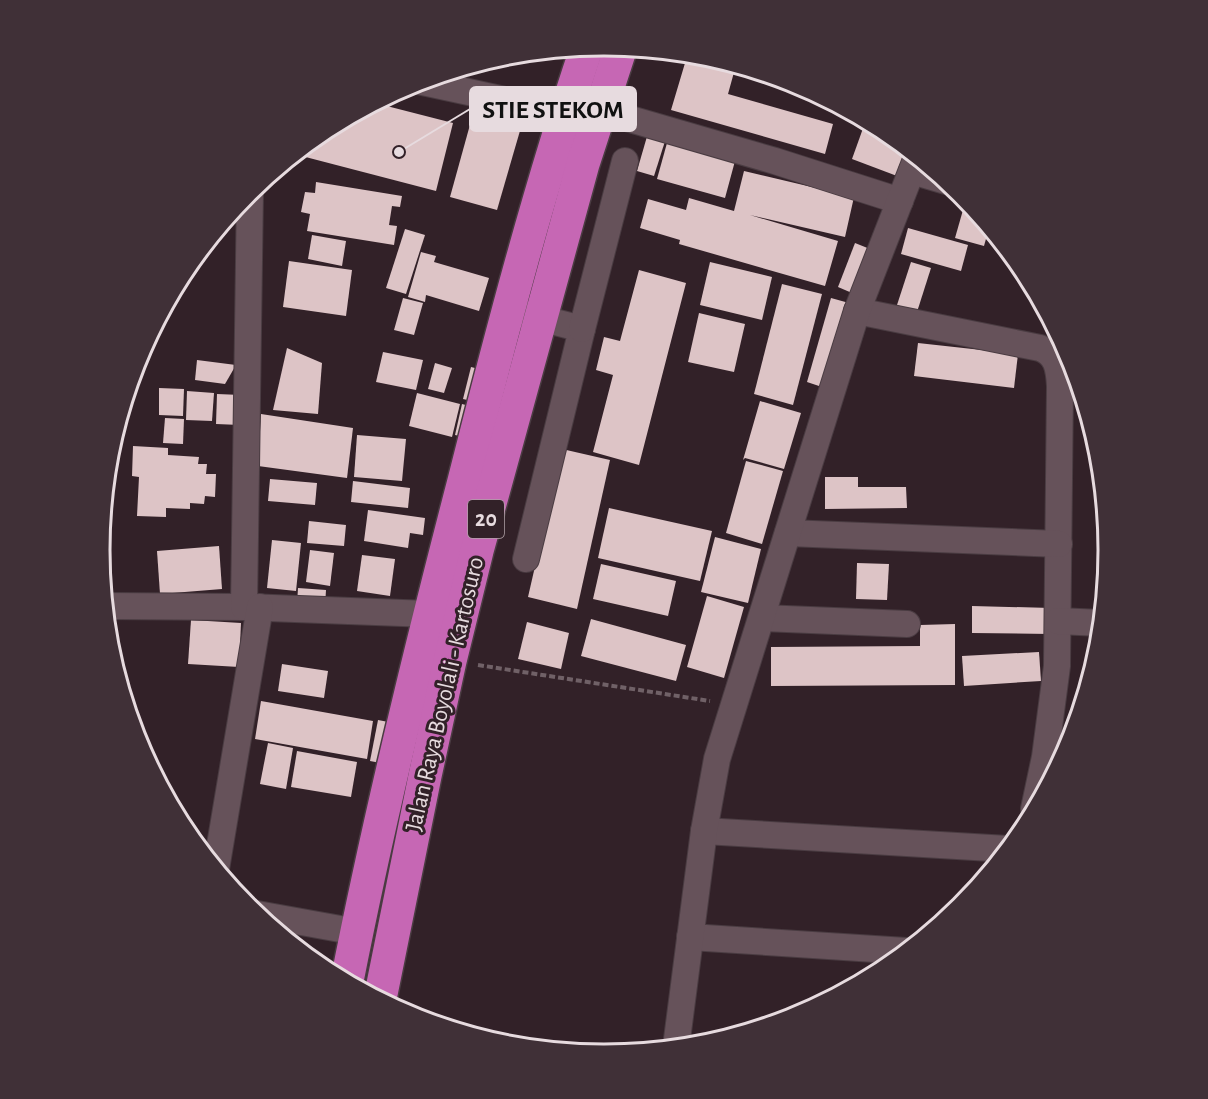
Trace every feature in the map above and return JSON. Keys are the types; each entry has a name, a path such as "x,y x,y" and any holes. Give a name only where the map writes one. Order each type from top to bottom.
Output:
{"highway":[{"name":"Jalan Raya Boyolali - Kartosuro","path":"382,991 450,661 477,551 599,110 618,56"},
{"name":"Jalan Raya Boyolali - Kartosuro","path":"349,972 429,614 507,310 584,57"}],"street":[{"path":"437,85 565,113"},
{"path":"599,110 764,158 900,201"},
{"path":"526,559 626,161"},
{"path":"677,1038 704,831 717,759 856,311 914,166"},
{"path":"218,857 252,607 250,205"},
{"path":"507,310 582,329"},
{"path":"856,311 1040,348 1050,352 1056,363 1060,386 1057,666 1040,782"},
{"path":"788,533 1059,544"},
{"path":"113,606 252,607 429,614"},
{"path":"762,618 907,624"},
{"path":"1058,621 1093,623"},
{"path":"704,831 997,848"},
{"path":"274,917 357,932"},
{"path":"690,937 892,950"}],"path":[{"path":"450,661 733,705"}],"building":[{"path":"685,63 734,73 728,94 833,124 825,154 671,110"},
{"path":"476,103 524,117 497,210 450,197"},
{"path":"386,106 453,123 436,191 305,157 357,122"},
{"path":"863,129 911,163 905,179 852,159"},
{"path":"648,133 666,138 654,176 637,171"},
{"path":"667,143 735,161 725,198 657,179"},
{"path":"744,171 854,197 845,237 750,215 838,241 825,286 679,244 680,240 640,228 648,199 686,210 689,198 734,211"},
{"path":"316,182 402,196 400,207 392,206 389,225 397,226 394,245 307,231 310,214 301,212 305,192 315,193"},
{"path":"963,211 986,238 984,246 955,238"},
{"path":"908,228 968,245 961,271 901,254"},
{"path":"405,229 425,235 406,294 386,288"},
{"path":"312,235 346,241 342,266 308,259"},
{"path":"855,243 870,249 852,293 838,287"},
{"path":"421,252 436,256 434,262 489,278 479,311 426,295 425,302 408,297"},
{"path":"289,261 352,270 346,316 283,307"},
{"path":"710,262 772,277 762,320 700,305"},
{"path":"911,262 931,268 917,312 897,305"},
{"path":"639,270 686,283 639,465 593,452 613,375 596,370 604,337 620,341"},
{"path":"782,284 822,294 793,405 754,394"},
{"path":"403,298 423,303 414,335 394,330"},
{"path":"831,298 849,303 825,388 807,382"},
{"path":"699,313 745,324 734,372 688,362"},
{"path":"918,343 1018,354 1014,388 914,376"},
{"path":"287,348 322,363 318,414 273,410"},
{"path":"383,352 423,360 416,390 376,382"},
{"path":"197,360 236,365 225,384 195,380"},
{"path":"435,363 452,368 444,393 428,389"},
{"path":"471,367 483,370 476,402 463,399"},
{"path":"159,388 184,389 183,416 159,415"},
{"path":"187,391 214,393 212,421 186,420"},
{"path":"417,393 460,404 452,437 409,426"},
{"path":"217,394 241,395 240,425 216,424"},
{"path":"760,401 801,413 784,469 745,458 743,460"},
{"path":"462,404 477,408 469,438 455,435"},
{"path":"261,414 353,428 347,478 258,466"},
{"path":"165,418 184,419 183,444 163,443"},
{"path":"357,435 406,439 402,481 354,477"},
{"path":"133,446 168,448 168,455 199,457 198,464 207,464 206,474 216,474 215,497 205,496 204,504 190,503 190,509 166,508 166,517 137,516 139,477 132,476"},
{"path":"562,449 610,460 577,609 528,597"},
{"path":"746,461 783,471 762,544 726,533"},
{"path":"825,477 858,477 858,487 906,487 907,508 825,509"},
{"path":"270,479 317,483 315,505 268,501"},
{"path":"353,481 410,488 408,508 351,502"},
{"path":"609,508 712,531 700,581 598,558"},
{"path":"368,510 425,518 423,535 410,533 408,548 364,541"},
{"path":"309,521 346,525 344,546 307,543"},
{"path":"715,537 761,549 748,603 701,592"},
{"path":"272,540 301,543 296,591 267,588"},
{"path":"219,546 222,589 160,594 157,551"},
{"path":"310,550 334,553 330,586 306,582"},
{"path":"362,555 395,559 390,596 357,591"},
{"path":"857,563 889,564 887,600 856,599"},
{"path":"601,564 676,581 668,616 593,599"},
{"path":"298,588 326,590 325,607 297,605"},
{"path":"707,596 744,607 724,678 687,667"},
{"path":"972,606 1051,608 1051,634 972,633"},
{"path":"591,619 686,645 676,681 581,656"},
{"path":"191,620 241,623 239,667 188,664"},
{"path":"527,622 569,633 561,669 518,659"},
{"path":"955,624 955,685 771,686 771,647 920,646 920,625"},
{"path":"1039,652 1041,681 964,686 962,656"},
{"path":"282,664 328,671 324,698 278,691"},
{"path":"261,701 373,721 367,759 255,739"},
{"path":"378,720 399,724 391,765 370,761"},
{"path":"268,743 293,748 286,789 260,784"},
{"path":"297,751 357,762 351,797 291,787"}],"place":[{"name":"STIE STEKOM","path":"399,152"}]}
